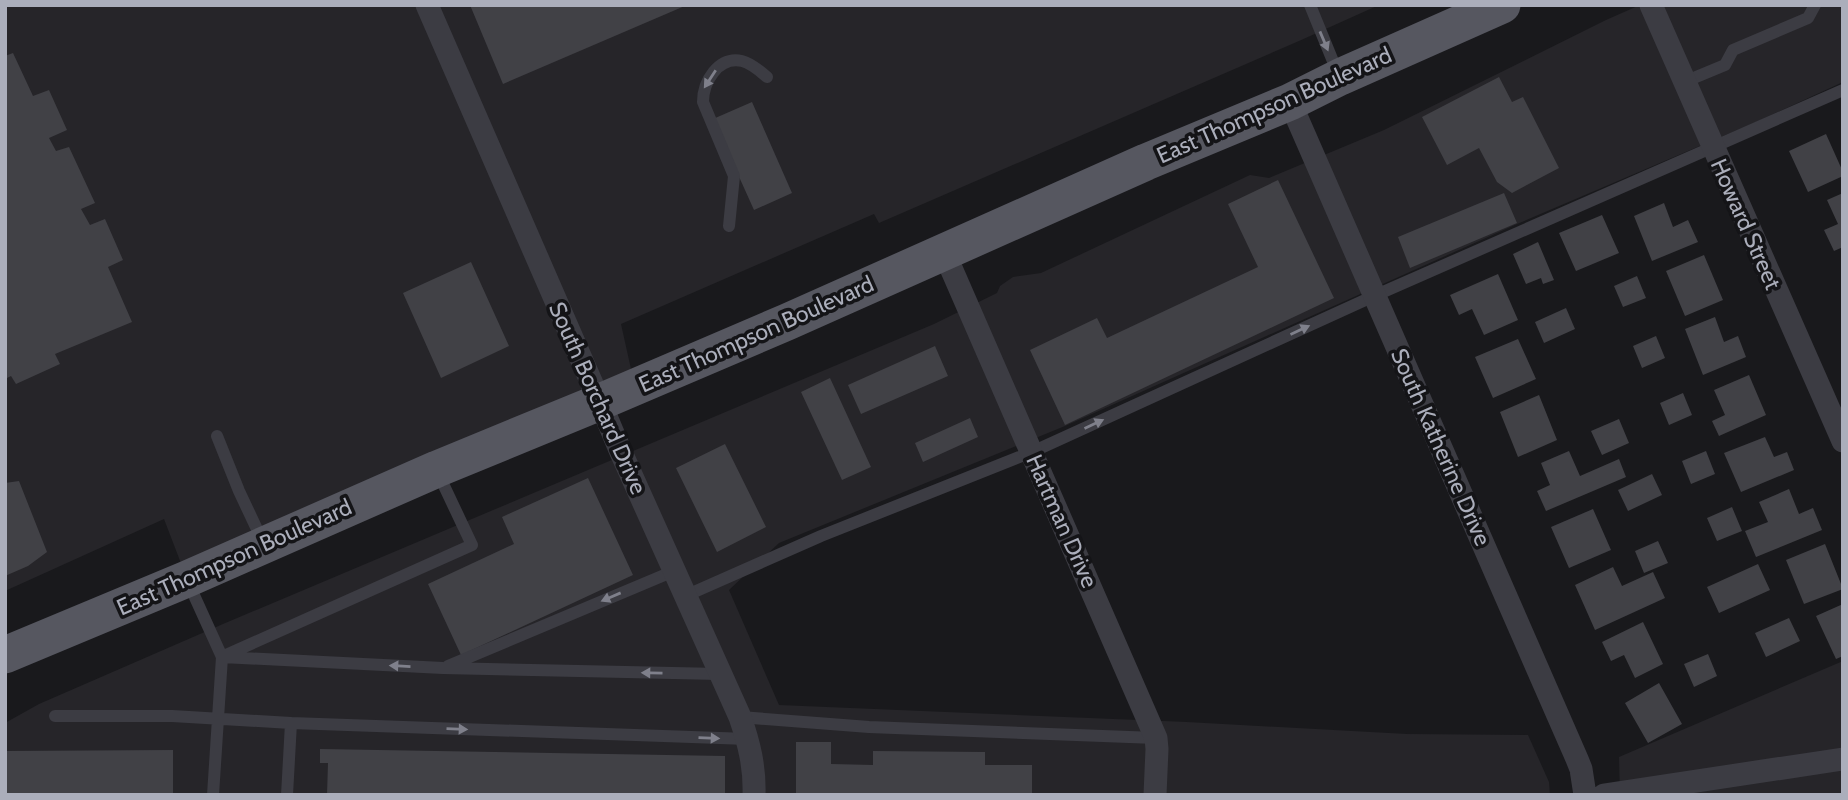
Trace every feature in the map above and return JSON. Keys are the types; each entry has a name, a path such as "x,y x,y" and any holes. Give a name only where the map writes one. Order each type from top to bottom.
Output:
{"main road":[{"name":"East Thompson Boulevard","path":"5,655 187,579 437,469 600,402 1146,162 1290,102 1340,76 1502,5"}],"street":[{"name":"South Borchard Drive","path":"427,5 620,450 740,717 752,760 754,795"},
{"name":"Howard Street","path":"1651,5 1843,442"},
{"name":"South Katherine Drive","path":"1290,102 1581,769 1586,795"},
{"name":"Hartman Drive","path":"944,252 1156,738 1155,795"},
{"path":"1604,795 1843,759"}],"lane":[{"path":"1310,5 1340,76"},
{"path":"1684,82 1725,65 1733,50 1808,18 1815,5"},
{"path":"729,226 734,176 703,102 703,91 717,68 727,62 742,61 767,77"},
{"path":"685,596 821,536 1031,453 1374,296 1843,90"},
{"path":"217,436 264,544"},
{"path":"222,657 472,545 437,469"},
{"path":"443,668 674,571"},
{"path":"187,579 222,657 213,795"},
{"path":"222,657 443,668 720,674"},
{"path":"55,716 219,718 290,723 748,739"},
{"path":"740,717 869,727 1156,738"},
{"path":"287,795 290,723"}],"shaded area":[{"path":"5,5 1379,5 879,223 874,214 621,324 635,387 187,579 164,519 5,591"},
{"path":"1640,5 1843,5 1843,82 1065,426 779,543 729,590 779,705 1407,734 1528,735 1549,782 1550,795 5,795 5,723 39,704 934,324 997,293 1000,286 1013,277 1041,273 1250,175 1269,178 1384,130"},
{"path":"1843,661 1843,795 1620,795 1619,757"}],"building":[{"path":"470,5 687,5 503,84"},
{"path":"13,53 33,96 49,90 67,130 49,138 56,151 69,147 95,203 81,209 90,225 105,219 123,260 108,267 132,322 55,354 60,364 16,384 11,376 5,379 5,56"},
{"path":"1499,77 1512,102 1523,97 1559,168 1512,193 1497,182 1479,148 1447,165 1422,117"},
{"path":"752,102 792,193 754,210 713,119"},
{"path":"1826,134 1843,176 1808,192 1789,151"},
{"path":"1278,180 1334,298 1065,425 1030,350 1097,318 1107,338 1258,267 1228,204"},
{"path":"1504,193 1517,223 1410,268 1398,237"},
{"path":"1843,193 1843,247 1834,251 1824,230 1838,224 1827,200"},
{"path":"1664,203 1673,227 1688,220 1698,242 1652,261 1634,216"},
{"path":"1602,215 1619,253 1576,271 1559,233"},
{"path":"1538,242 1554,280 1543,284 1541,278 1526,284 1513,254"},
{"path":"1704,255 1723,300 1685,316 1666,271"},
{"path":"471,262 509,346 441,378 403,293"},
{"path":"1498,274 1518,320 1484,335 1472,309 1459,315 1450,295"},
{"path":"1637,276 1646,298 1623,307 1614,286"},
{"path":"1566,308 1575,329 1544,343 1535,322"},
{"path":"1715,317 1724,342 1738,336 1746,357 1703,375 1685,329"},
{"path":"1656,336 1665,358 1642,368 1633,346"},
{"path":"1518,339 1536,379 1493,398 1475,357"},
{"path":"935,346 948,376 861,414 848,385"},
{"path":"1749,375 1766,415 1719,436 1712,421 1725,415 1714,390"},
{"path":"830,378 871,467 842,480 801,392"},
{"path":"1683,393 1692,415 1669,425 1660,403"},
{"path":"1539,395 1557,440 1518,457 1500,412"},
{"path":"970,418 978,437 923,462 915,443"},
{"path":"1619,419 1629,443 1602,455 1591,431"},
{"path":"1765,437 1774,457 1787,452 1794,470 1741,492 1724,453"},
{"path":"725,444 766,527 717,552 676,468"},
{"path":"1569,451 1580,476 1619,459 1626,477 1546,511 1537,491 1550,485 1541,463"},
{"path":"1706,451 1715,474 1691,484 1682,461"},
{"path":"1652,474 1662,495 1628,511 1618,490"},
{"path":"588,478 633,575 461,655 428,584 514,544 502,517"},
{"path":"19,481 47,552 28,566 5,576 5,483"},
{"path":"1789,489 1799,514 1813,508 1822,530 1756,557 1745,531 1768,522 1759,502"},
{"path":"1732,507 1742,531 1717,541 1707,518"},
{"path":"1593,509 1611,550 1569,568 1551,527"},
{"path":"1658,541 1668,563 1644,573 1635,551"},
{"path":"1825,544 1843,589 1804,604 1786,560"},
{"path":"1758,564 1770,590 1719,613 1707,587"},
{"path":"1613,567 1622,586 1653,572 1665,598 1595,630 1575,585"},
{"path":"1843,604 1843,656 1836,659 1816,616"},
{"path":"1789,618 1800,641 1766,657 1755,633"},
{"path":"1643,622 1663,664 1635,678 1624,655 1611,661 1602,642"},
{"path":"1708,654 1717,676 1694,687 1684,664"},
{"path":"1659,683 1682,724 1648,743 1625,703"},
{"path":"796,742 831,742 831,764 873,765 873,751 985,752 985,765 1032,765 1032,795 796,795"},
{"path":"320,749 725,756 725,795 327,795 328,763 320,763"},
{"path":"173,750 173,795 5,795 5,751"}]}
